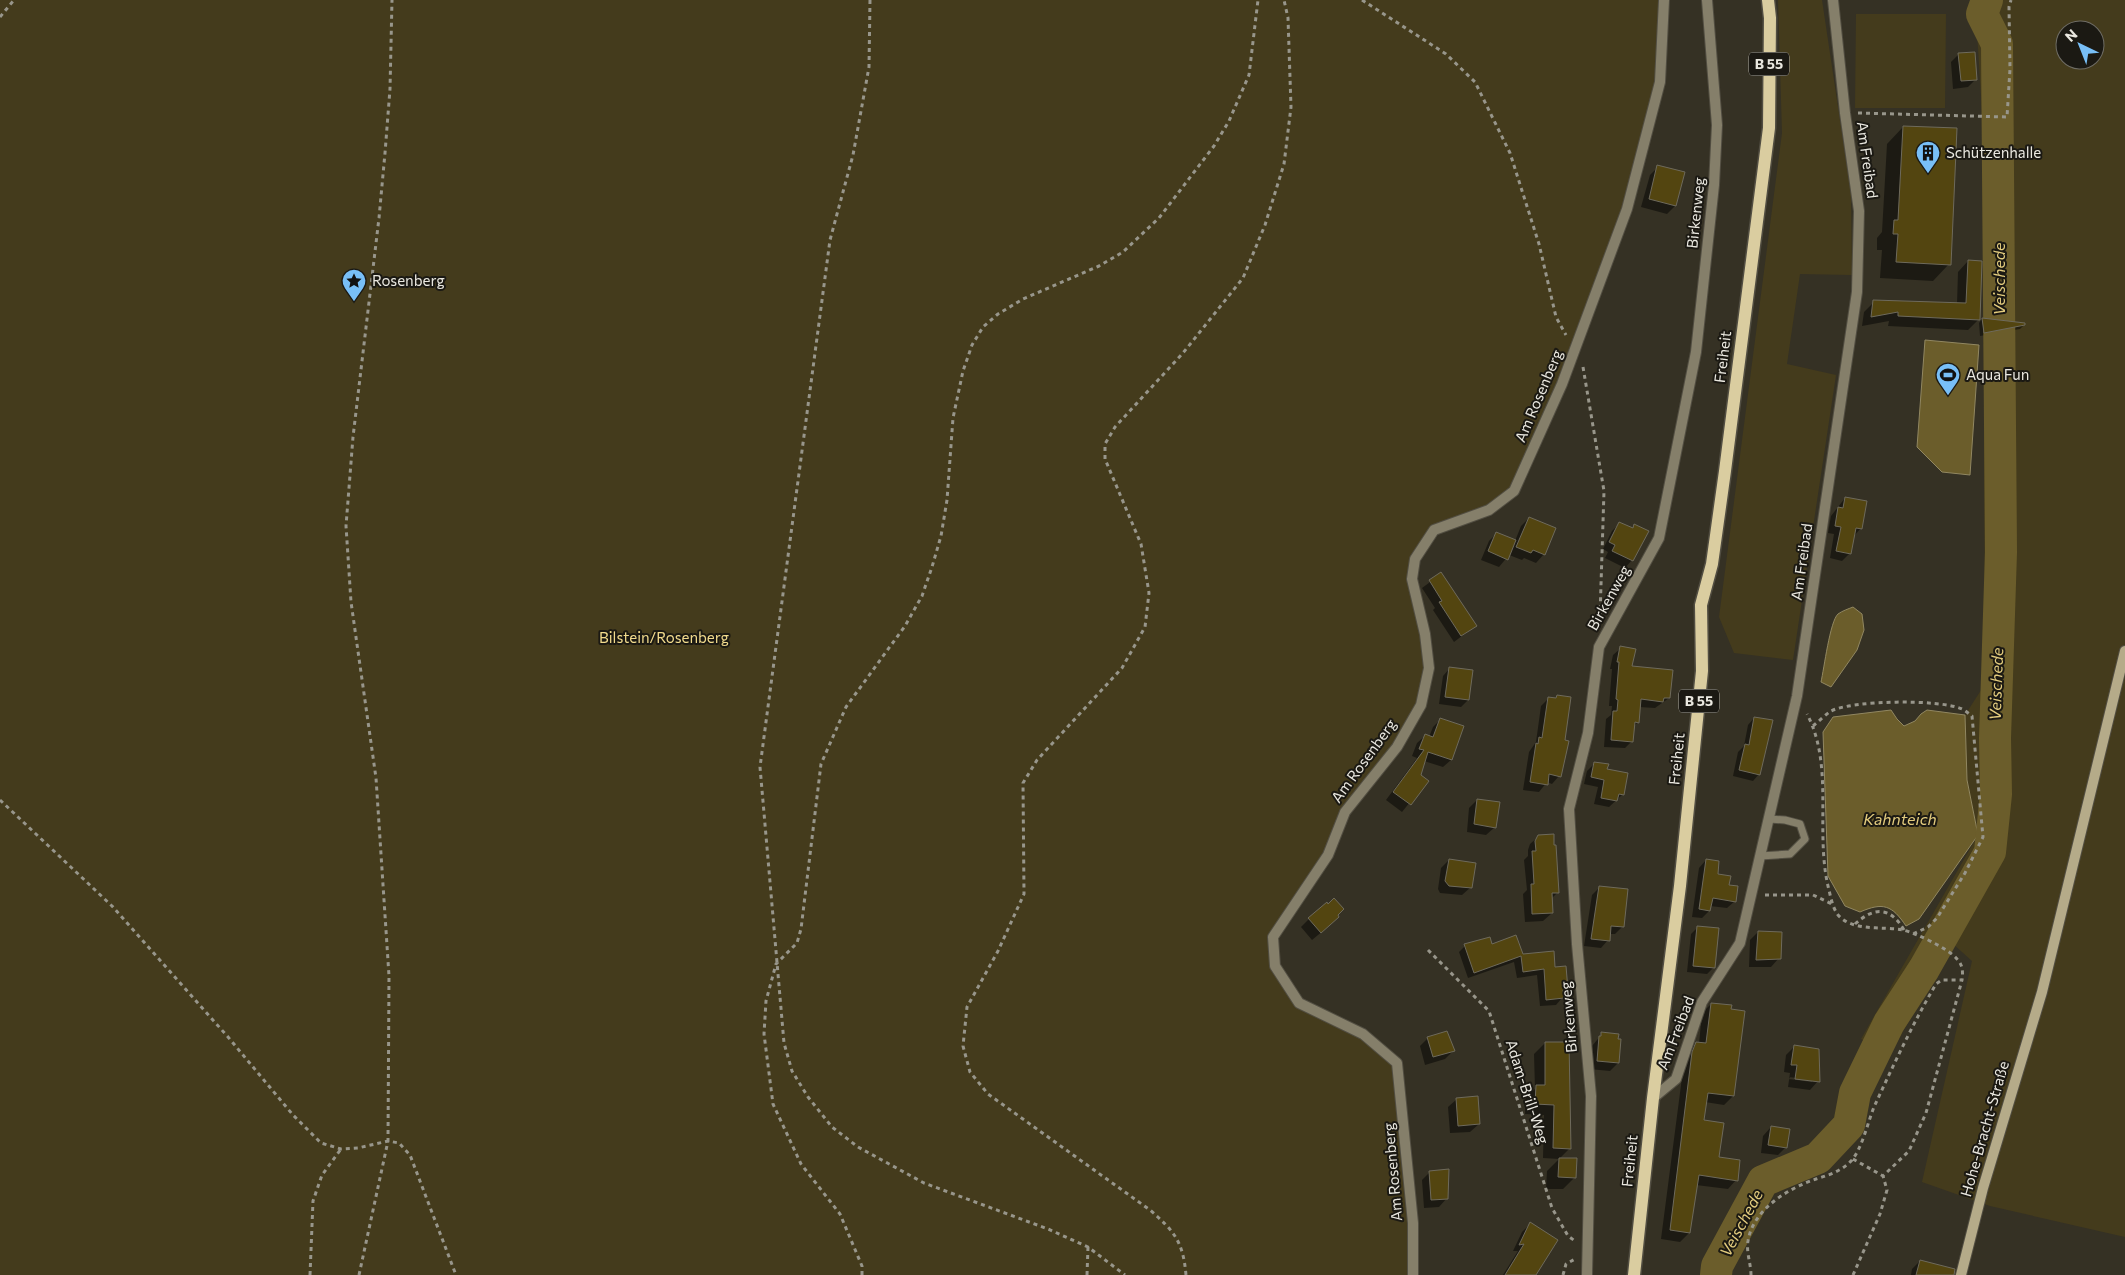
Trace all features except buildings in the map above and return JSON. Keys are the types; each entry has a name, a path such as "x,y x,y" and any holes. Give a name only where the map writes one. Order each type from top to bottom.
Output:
{"main road":[{"name":"Freiheit","path":"1634,1275 1653,1098 1680,886 1702,672 1701,605 1712,564 1769,128 1770,18 1768,0"},
{"name":"Hohe-Bracht-Straße","path":"1961,1275 1983,1188 2042,992 2125,651"}],"street":[{"name":"Am Rosenberg","path":"1413,1275 1413,1223 1397,1063 1363,1034 1299,1003 1276,966 1273,937 1328,855 1345,812 1397,747 1421,705 1429,668 1425,634 1412,579 1415,559 1434,530 1489,510 1514,491 1562,384 1627,209 1660,82 1664,0"},
{"name":"Birkenweg","path":"1587,1275 1591,1096 1577,944 1569,809 1588,733 1599,647 1659,538 1696,352 1714,185 1718,125 1707,0"},
{"name":"Am Freibad","path":"1653,1098 1676,1080 1702,1002 1740,943 1797,696 1857,292 1859,211 1845,113 1834,0"}],"lane":[{"path":"1760,856 1790,854 1805,839 1800,824 1785,820 1769,819"}],"path":[{"path":"0,16 14,0"},
{"path":"359,1275 388,1141 389,976 376,778 351,602 346,526 353,436 384,162 390,89 392,0"},
{"path":"870,0 869,67 853,155 830,240 760,767 784,1044 792,1071 808,1097 832,1127 858,1147 924,1183 1048,1229 1088,1247 1125,1275"},
{"path":"862,1275 862,1266 840,1214 801,1164 773,1104 764,1034 766,1001 776,964 798,943 801,929 821,764 846,707 905,626 922,596 941,536 947,500 953,418 963,371 972,345 983,327 998,314 1023,300 1099,266 1123,252 1159,218 1208,154 1229,121 1249,75 1258,0"},
{"path":"1186,1275 1184,1256 1172,1229 1150,1210 988,1094 970,1072 963,1046 967,1007 998,952 1024,894 1023,783 1037,760 1122,668 1145,627 1149,593 1141,544 1105,459 1105,444 1115,427 1183,353 1242,278 1265,225 1284,164 1291,107 1288,18 1284,0"},
{"path":"1362,0 1446,54 1474,82 1510,153 1540,244 1556,317 1584,368 1604,490 1600,617"},
{"path":"1845,113 2007,117 2010,69 2009,7 2011,0"},
{"path":"1797,696 1813,726 1820,763 1823,871 1833,905 1842,919 1854,925 1904,930 1946,951 1957,959 1961,965 1962,980 1926,1113 1909,1151 1883,1176"},
{"path":"1813,726 1830,712 1838,709 1889,703 1906,702 1941,705 1962,709 1972,716 1984,829 1983,837 1965,873 1937,918 1928,927 1913,934"},
{"path":"0,800 112,906 228,1037 293,1115 321,1143 341,1149 358,1148 388,1141 399,1144 410,1155 456,1275"},
{"path":"1751,895 1813,896 1833,905"},
{"path":"1854,925 1865,916 1879,911 1894,916 1904,930"},
{"name":"Adam-Brill-Weg","path":"1428,950 1489,1011 1552,1208 1568,1236 1588,1252"},
{"path":"1750,1275 1748,1241 1758,1220 1768,1206 1795,1187 1840,1171 1853,1159 1874,1108 1936,984 1942,980 1962,980"},
{"path":"310,1275 312,1201 322,1175 341,1149"},
{"path":"1853,1159 1883,1176 1887,1190 1880,1214 1853,1275"},
{"path":"1087,1275 1088,1247"}],"green space":[{"name":"Bilstein/Rosenberg","path":"0,0 1664,0 1660,82 1627,209 1562,384 1514,491 1489,510 1434,530 1415,559 1412,579 1429,668 1421,705 1345,812 1328,855 1273,937 1275,966 1299,1003 1363,1034 1397,1063 1413,1275 0,1275"},
{"path":"1778,0 1822,0 1851,194 1852,275 1800,274 1787,364 1836,375 1793,660 1734,653 1719,617 1782,133"},
{"path":"1975,0 2125,0 2125,1237 1990,1206 1922,1182 1972,961 1952,943 1890,1055 1861,1039 1978,835 1967,780 1965,715 1985,684 1983,128"},
{"path":"1856,14 1946,14 1945,108 1855,108"}],"water":[{"name":"Aqua Fun","path":"1925,340 1979,345 1970,475 1942,472 1917,447"},
{"path":"1853,607 1862,614 1864,630 1857,650 1831,687 1821,682 1832,626 1838,614"},
{"name":"Kahnteich","path":"1891,710 1904,726 1915,721 1927,710 1965,715 1967,780 1978,835 1919,919 1906,926 1896,914 1886,907 1875,907 1860,912 1845,906 1828,876 1823,732 1833,717"}],"waterway":[{"name":"Veischede","path":"1716,1275 1717,1266 1763,1181 1818,1158 1849,1125 1855,1093 1889,1023 1924,969 1990,852 1996,794 1995,738 2001,552 1997,44 1982,14 1987,0"}],"place":[{"name":"Schützenhalle","path":"1928,174"},
{"name":"Rosenberg","path":"354,302"},
{"name":"Aqua Fun","path":"1948,396"}]}
